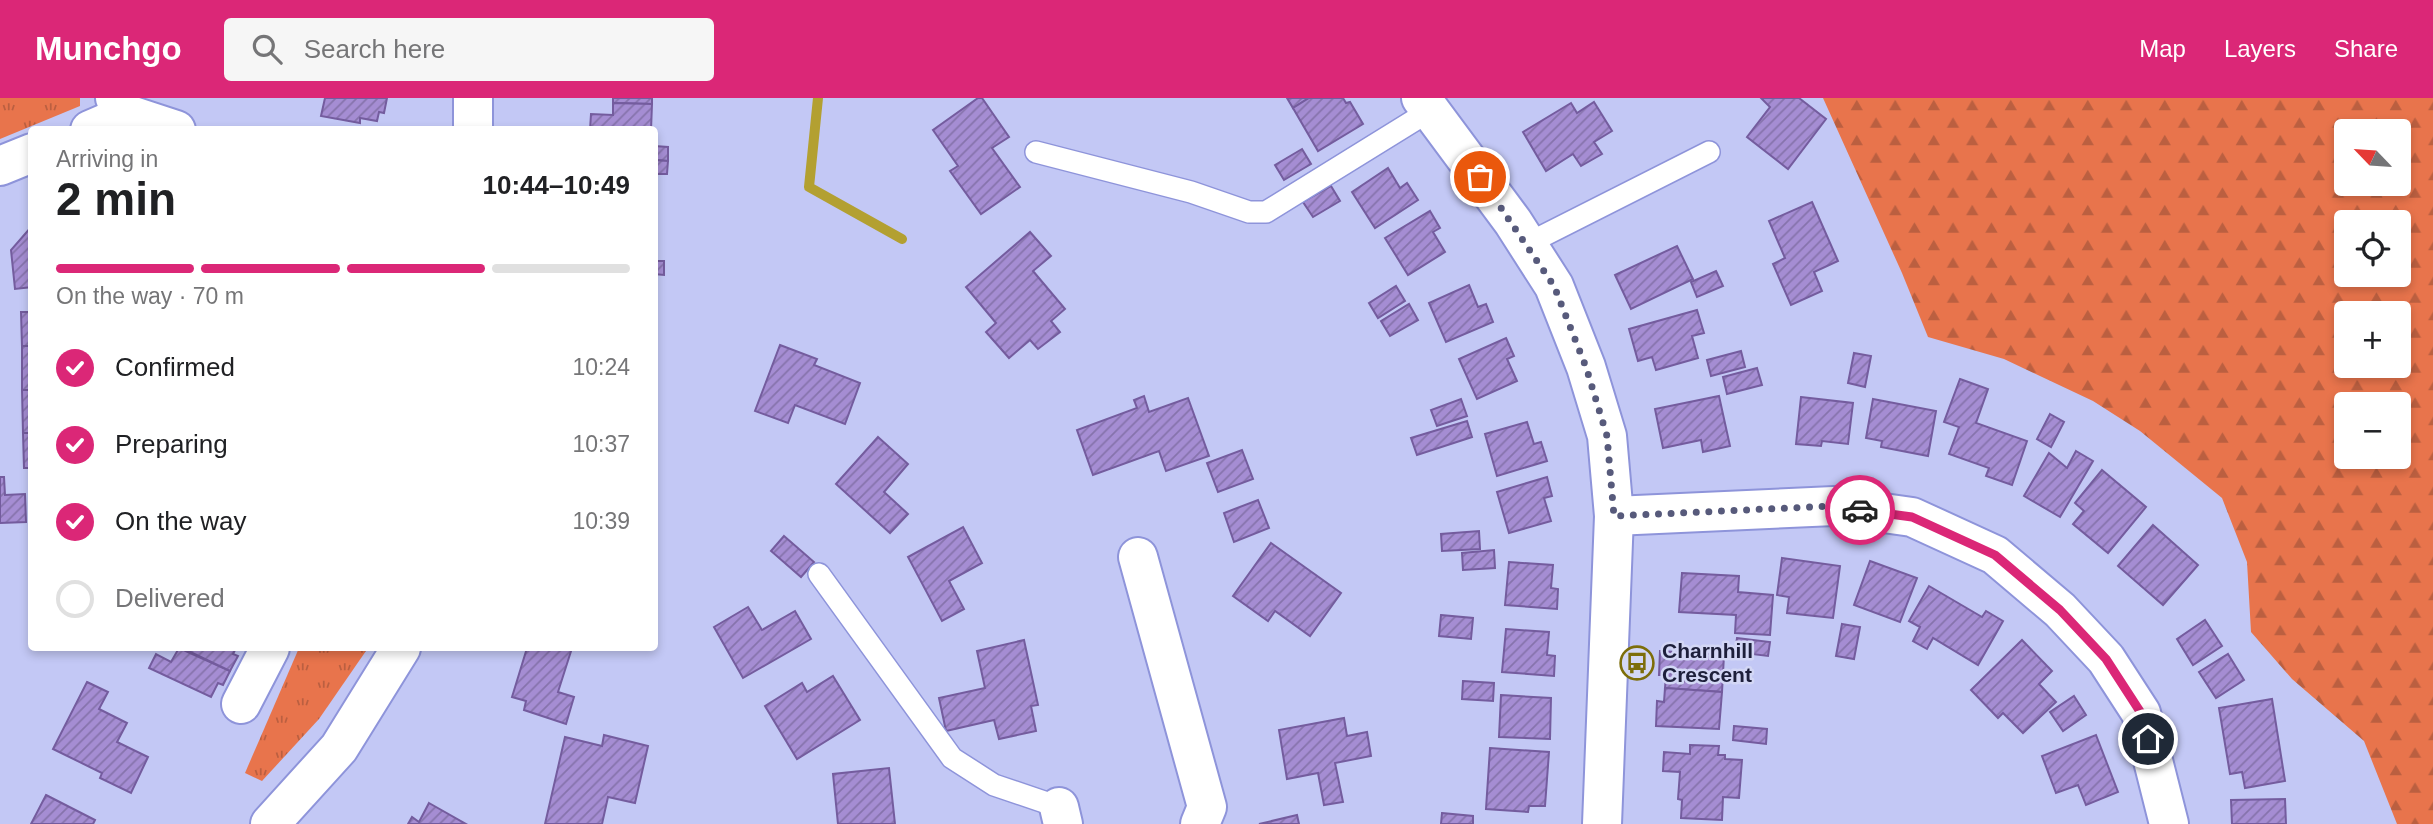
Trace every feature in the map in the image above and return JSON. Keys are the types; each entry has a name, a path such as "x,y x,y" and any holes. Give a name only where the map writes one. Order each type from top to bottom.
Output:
{"street":[{"path":"473,98 473,126"},
{"path":"1426,104 1554,286 1586,367 1607,436 1614,516 1602,824"},
{"path":"95,126 121,106 167,126"},
{"path":"0,166 28,155"},
{"path":"1614,516 1833,506 1912,517 1995,555 2060,610 2106,659 2120,680 2141,713 2169,824"},
{"path":"1138,557 1207,807 1200,824"},
{"path":"241,704 268,651"},
{"path":"270,824 340,748 399,651"}],"lane":[{"path":"1036,152 1191,192 1249,212 1266,212 1426,104"},
{"path":"1527,244 1709,152"},
{"path":"819,574 953,758 994,785 1061,816"}],"green space":[{"path":"0,98 80,98 80,106 0,139"},
{"path":"1823,98 2433,98 2433,824 2397,824 2364,741 2292,679 2251,632 2247,562 2222,498 2140,431 2093,401 2004,359 1928,337"},
{"path":"298,651 366,651 319,719 262,781 245,773"}],"building":[{"path":"325,98 387,98 384,113 379,112 377,121 360,118 360,123 321,116"},
{"path":"613,98 652,98 652,104 613,103"},
{"path":"978,98 982,98 1009,137 992,148 1020,187 981,214 950,171 958,166 933,130"},
{"path":"1287,98 1309,98 1293,108"},
{"path":"1309,98 1343,98 1346,103 1350,102 1363,124 1318,151 1293,108"},
{"path":"1761,98 1799,98 1826,119 1788,169 1747,137 1770,107"},
{"path":"1594,102 1612,131 1594,142 1602,154 1581,166 1573,154 1546,171 1523,132 1571,103 1577,113"},
{"path":"613,103 652,104 651,126 590,126 591,114 613,115"},
{"path":"658,146 668,147 668,161 658,160"},
{"path":"1302,149 1311,164 1284,180 1275,165"},
{"path":"658,160 668,161 667,174 658,174"},
{"path":"1388,168 1400,188 1407,183 1418,200 1375,228 1352,192"},
{"path":"1331,186 1340,201 1313,217 1303,202"},
{"path":"1812,202 1838,261 1814,272 1822,291 1791,305 1773,264 1785,258 1769,221"},
{"path":"1430,211 1440,228 1433,232 1445,252 1408,275 1385,238"},
{"path":"28,231 28,287 15,289 11,250"},
{"path":"1030,232 1051,256 1033,271 1065,309 1051,321 1060,332 1038,349 1030,340 1009,358 986,332 996,323 966,287"},
{"path":"1677,246 1693,279 1631,309 1615,275"},
{"path":"658,261 664,261 664,275 658,274"},
{"path":"1716,271 1723,286 1697,297 1691,282"},
{"path":"1469,285 1478,307 1486,304 1493,322 1446,342 1429,303"},
{"path":"1396,286 1405,301 1378,318 1369,303"},
{"path":"1409,304 1418,320 1390,336 1381,321"},
{"path":"1697,310 1704,333 1692,336 1698,358 1656,370 1652,357 1638,361 1629,329"},
{"path":"21,312 28,312 28,346 22,346"},
{"path":"1506,338 1514,356 1507,359 1517,381 1477,399 1459,359"},
{"path":"780,345 817,359 814,365 860,383 845,424 795,405 788,423 755,411"},
{"path":"22,346 28,346 28,390 22,390"},
{"path":"1741,351 1745,367 1711,376 1707,360"},
{"path":"1854,353 1871,356 1865,387 1848,383"},
{"path":"1757,368 1762,385 1727,394 1723,377"},
{"path":"1960,379 1988,389 1976,423 2027,441 2012,485 1986,476 1989,468 1949,454 1959,427 1944,422"},
{"path":"22,390 28,390 28,433 23,433"},
{"path":"1144,396 1149,412 1188,398 1209,456 1166,471 1159,451 1093,475 1077,430 1137,408 1134,400"},
{"path":"1719,396 1730,446 1703,452 1701,440 1663,448 1655,409"},
{"path":"1801,397 1853,403 1848,444 1822,441 1821,446 1796,444"},
{"path":"1461,399 1467,416 1437,426 1431,410"},
{"path":"1873,399 1936,411 1928,456 1881,447 1882,441 1866,438"},
{"path":"2050,414 2064,422 2051,447 2037,439"},
{"path":"1467,421 1472,437 1417,455 1411,438"},
{"path":"1527,422 1534,444 1541,442 1547,461 1497,476 1485,434"},
{"path":"23,433 28,433 28,468 24,468"},
{"path":"878,437 908,464 884,492 908,514 890,533 836,484"},
{"path":"1242,450 1253,479 1218,492 1207,463"},
{"path":"2076,451 2093,461 2060,517 2024,496 2049,453 2067,468"},
{"path":"2102,470 2146,507 2108,553 2073,524 2084,511 2075,503"},
{"path":"0,477 4,477 5,495 25,494 26,522 0,523"},
{"path":"1547,477 1552,496 1544,498 1551,521 1509,533 1497,492"},
{"path":"1258,500 1269,528 1234,542 1224,513"},
{"path":"2153,525 2198,565 2163,605 2118,566"},
{"path":"963,527 982,563 949,581 964,609 942,621 908,557"},
{"path":"1479,531 1480,549 1442,551 1441,534"},
{"path":"784,536 814,562 801,577 771,551"},
{"path":"1271,543 1341,593 1310,636 1275,611 1268,621 1233,596"},
{"path":"1494,550 1495,568 1463,570 1462,553"},
{"path":"1782,558 1840,566 1833,618 1787,613 1789,597 1777,595"},
{"path":"1870,561 1917,578 1900,622 1854,605"},
{"path":"1509,562 1553,565 1551,588 1558,589 1557,609 1505,605"},
{"path":"1682,573 1739,576 1738,592 1773,595 1770,635 1735,633 1736,615 1679,612"},
{"path":"1929,586 1982,617 1986,611 2003,621 1978,665 1933,638 1927,649 1913,641 1920,627 1909,621"},
{"path":"748,607 762,630 795,611 811,639 743,678 714,627"},
{"path":"1441,615 1473,618 1471,639 1439,636"},
{"path":"2205,620 2222,646 2193,665 2177,639"},
{"path":"1842,624 1860,627 1854,659 1836,656"},
{"path":"1506,629 1549,632 1547,655 1555,656 1554,676 1502,672"},
{"path":"1737,638 1770,642 1768,656 1735,652"},
{"path":"1024,640 1038,705 1031,706 1036,731 999,739 994,720 946,731 939,698 985,688 977,651"},
{"path":"2022,640 2052,671 2039,684 2056,702 2023,733 2003,713 1998,718 1971,690"},
{"path":"177,651 186,651 230,671 223,685 218,683 211,697 149,668 156,654 171,662"},
{"path":"188,651 234,651 233,654 238,656 230,671"},
{"path":"526,651 571,651 558,692 574,697 566,724 524,710 526,701 512,697"},
{"path":"1660,651 1724,655 1722,692 1665,688 1666,675 1659,675"},
{"path":"2228,654 2244,680 2216,698 2199,672"},
{"path":"833,676 860,720 797,759 765,706 802,683 807,692"},
{"path":"1463,681 1494,683 1493,701 1462,699"},
{"path":"87,682 108,692 99,709 127,723 117,742 148,757 131,793 100,778 102,773 53,749"},
{"path":"1665,688 1722,692 1719,729 1656,726 1657,701 1664,702"},
{"path":"1501,695 1551,698 1550,739 1499,737"},
{"path":"2074,696 2086,715 2063,731 2050,712"},
{"path":"2272,699 2285,781 2245,788 2242,772 2230,774 2219,708"},
{"path":"1344,718 1347,736 1367,732 1371,756 1335,763 1343,802 1324,805 1318,773 1287,779 1279,730"},
{"path":"1734,726 1767,729 1766,744 1733,740"},
{"path":"604,735 648,746 635,803 608,797 602,824 545,824 565,737 602,746"},
{"path":"2096,735 2118,792 2086,805 2078,785 2056,793 2042,756"},
{"path":"1690,745 1719,746 1718,755 1725,755 1725,759 1742,760 1739,798 1723,797 1722,820 1681,818 1682,800 1678,799 1680,772 1663,771 1664,752 1690,754"},
{"path":"1490,748 1549,752 1545,806 1529,806 1528,812 1486,809"},
{"path":"889,768 895,824 838,824 833,774"},
{"path":"46,795 95,820 93,824 31,824"},
{"path":"2285,799 2286,824 2232,824 2231,800"},
{"path":"429,803 466,824 408,824 412,817 419,822"},
{"path":"1442,813 1473,816 1473,824 1441,824"},
{"path":"1297,815 1299,824 1259,824"}],"waterway":[{"path":"818,98 809,187 902,239"}],"way so far":[{"path":"1480,177 1554,286 1586,367 1607,436 1614,516 1833,506 1860,510"}],"place":[{"name":"Charnhill Crescent","path":"1637,663"}],"route":[{"path":"1860,510 1912,517 1995,555 2060,610 2106,659 2141,713 2148,739"}]}
